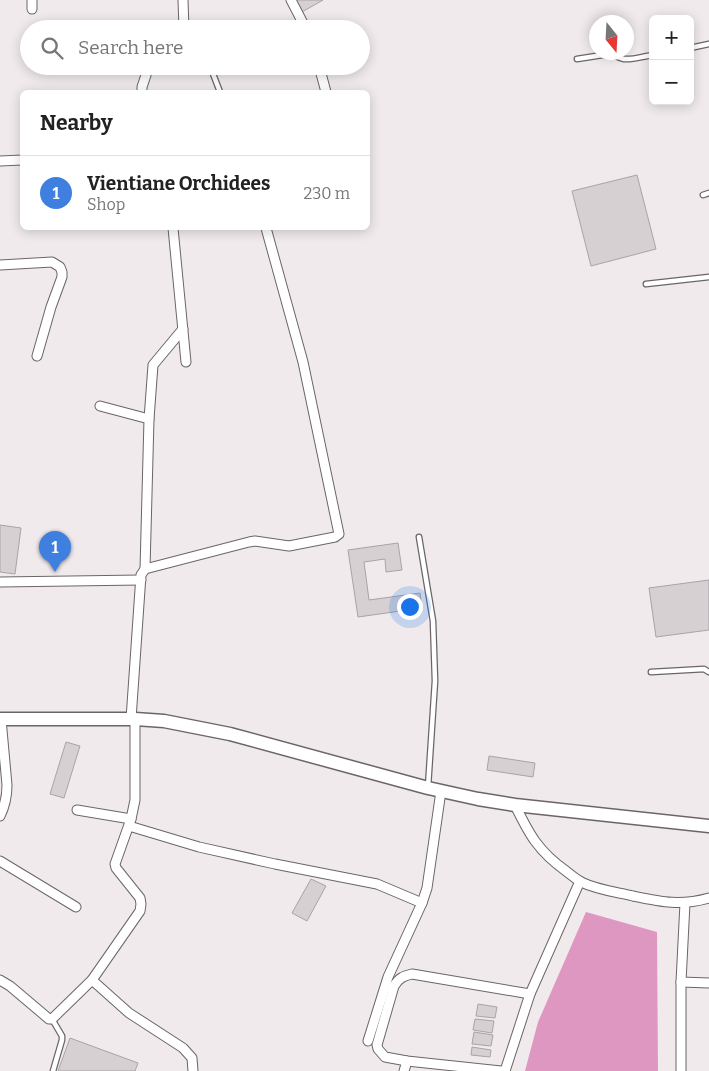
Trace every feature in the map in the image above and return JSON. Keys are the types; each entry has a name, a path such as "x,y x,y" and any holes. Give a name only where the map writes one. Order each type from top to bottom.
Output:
{"street":[{"path":"183,0 184,20"},
{"path":"291,0 301,20"},
{"path":"142,90 146,75"},
{"path":"321,75 325,90"},
{"path":"0,161 20,160"},
{"path":"173,230 186,362"},
{"path":"145,569 254,541 289,546 335,537 338,534 303,362 267,230"},
{"path":"0,265 52,262 60,267 62,277 37,356"},
{"path":"0,980 10,986 49,1019 52,1019 92,980 140,910 140,898 116,868 116,864 136,800 133,719 141,580 145,569 149,419 153,365 183,329"},
{"path":"100,406 149,419"},
{"path":"0,582 141,580"},
{"path":"0,816 6,801 8,785 1,719 133,719 164,721 230,734 428,788 478,799 515,805 709,826"},
{"path":"368,1041 388,977 427,888 441,791"},
{"path":"515,805 537,845 558,866 580,881 600,889 663,902 685,903 709,898"},
{"path":"77,810 130,823 199,847 378,884 422,903"},
{"path":"0,861 76,907"},
{"path":"530,994 412,974 403,976 394,986 378,1049 385,1057 407,1061 503,1071 530,994 580,881"},
{"path":"681,1071 681,982 685,903"},
{"path":"92,980 129,1013 183,1048 192,1058 193,1071"},
{"path":"681,982 709,983"},
{"path":"404,1071 407,1061"}],"lane":[{"path":"694,47 709,44"},
{"path":"577,59 609,54 622,59 649,55"},
{"path":"213,75 219,90"},
{"path":"703,195 709,193"},
{"path":"646,284 709,277"},
{"path":"419,537 433,622 435,681 428,788"},
{"path":"651,672 704,670 709,672"},
{"path":"52,1019 62,1036 53,1071"}],"shaded area":[{"path":"586,912 657,932 658,1071 525,1071 538,1022"}],"building":[{"path":"323,0 302,12 295,1"},
{"path":"637,175 656,249 591,266 572,191"},
{"path":"0,525 21,528 15,574 0,572"},
{"path":"398,543 402,570 386,572 385,559 364,562 369,600 420,593 422,608 358,617 348,550"},
{"path":"709,580 709,630 656,637 649,588"},
{"path":"66,742 80,746 64,798 50,794"},
{"path":"489,756 535,763 533,777 487,770"},
{"path":"311,879 326,886 307,921 292,913"},
{"path":"478,1004 497,1007 495,1018 476,1016"},
{"path":"475,1019 494,1021 492,1033 473,1030"},
{"path":"474,1032 493,1035 491,1046 472,1044"},
{"path":"70,1038 138,1063 135,1071 58,1071"},
{"path":"472,1047 491,1050 490,1057 471,1055"}],"place":[{"name":"Vientiane Orchidees","path":"55,572"}]}
